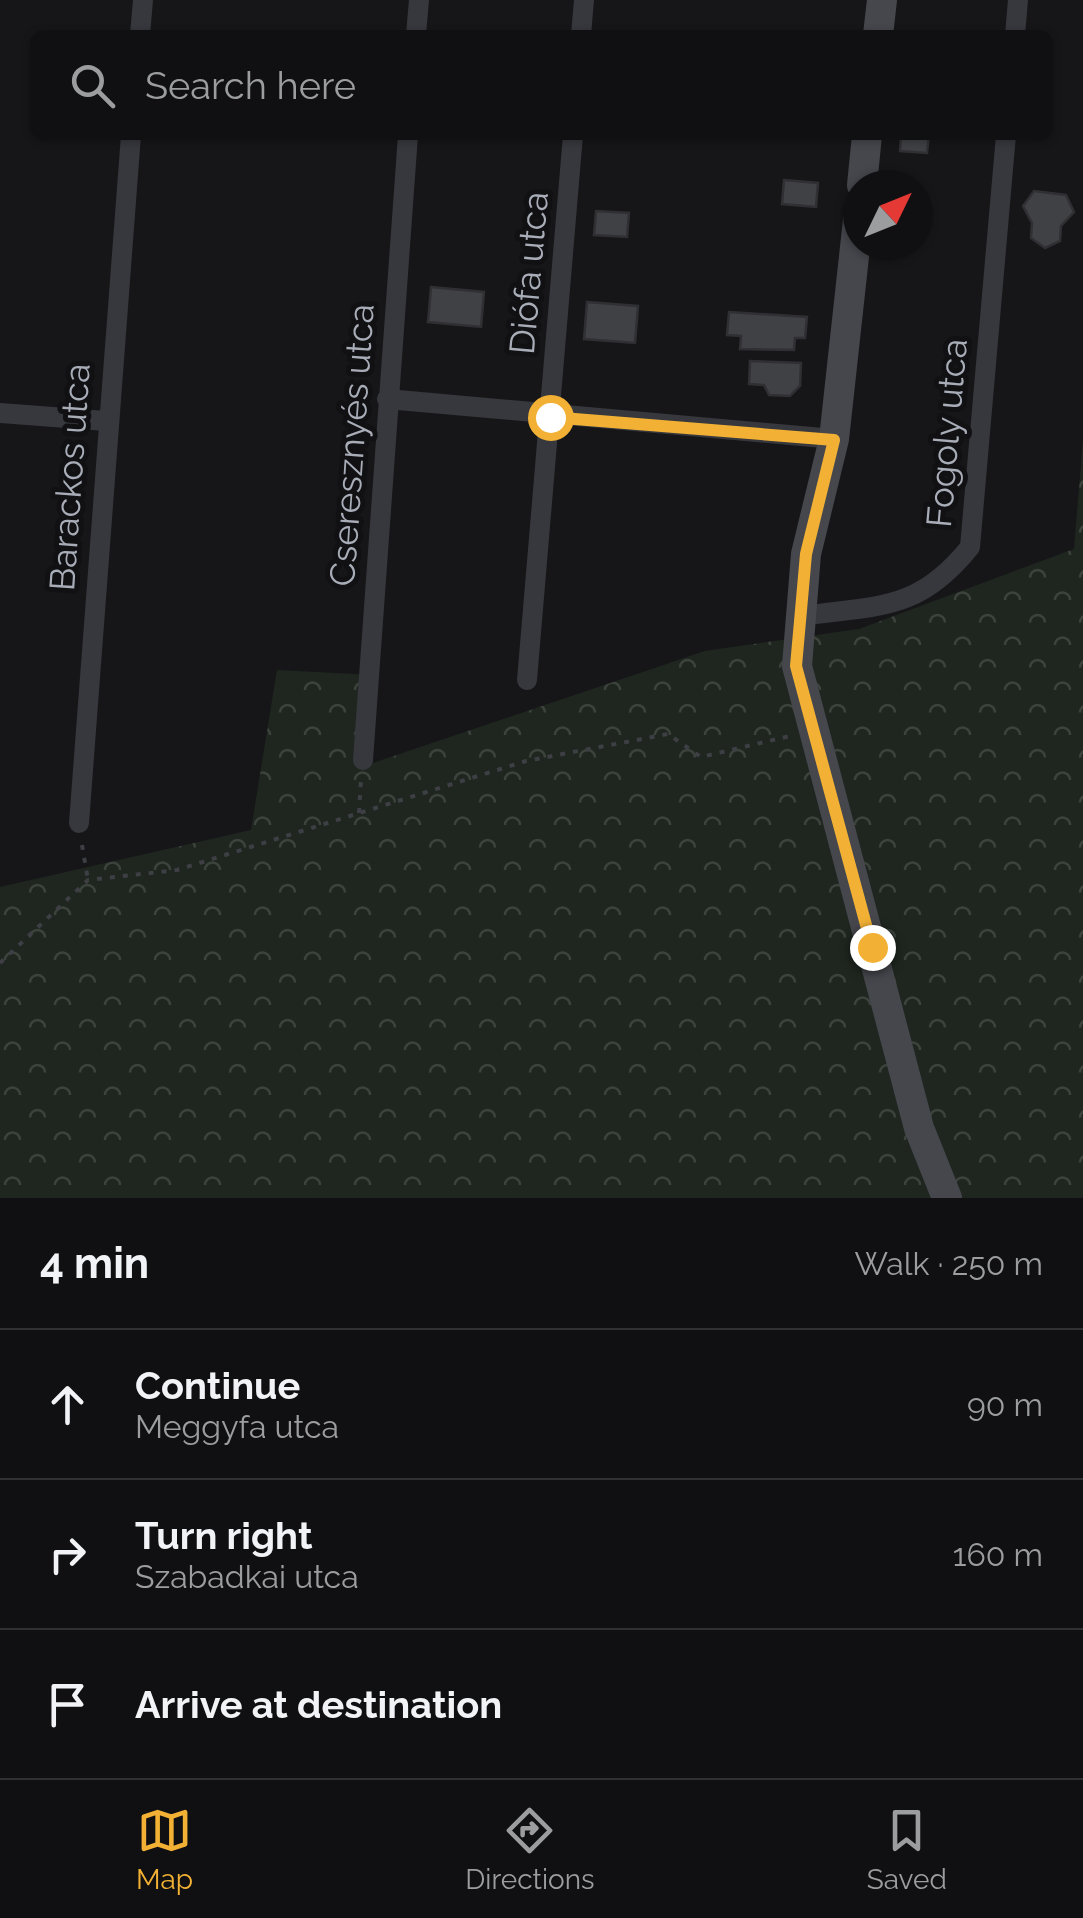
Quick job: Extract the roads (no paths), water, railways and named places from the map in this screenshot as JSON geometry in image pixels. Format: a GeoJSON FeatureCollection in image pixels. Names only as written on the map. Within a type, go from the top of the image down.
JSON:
{"type":"FeatureCollection","features":[{"type":"Feature","properties":{"kind":"street"},"geometry":{"type":"LineString","coordinates":[[140,30],[143,0]]}},
{"type":"Feature","properties":{"kind":"street"},"geometry":{"type":"LineString","coordinates":[[416,30],[419,0]]}},
{"type":"Feature","properties":{"kind":"street"},"geometry":{"type":"LineString","coordinates":[[581,30],[584,0]]}},
{"type":"Feature","properties":{"kind":"street"},"geometry":{"type":"LineString","coordinates":[[879,30],[882,0]]}},
{"type":"Feature","properties":{"kind":"street"},"geometry":{"type":"LineString","coordinates":[[1015,30],[1018,0]]}},
{"type":"Feature","properties":{"kind":"street","name":"Barackos utca"},"geometry":{"type":"LineString","coordinates":[[78,823],[131,140]]}},
{"type":"Feature","properties":{"kind":"street","name":"Cseresznyés utca"},"geometry":{"type":"LineString","coordinates":[[363,760],[408,140]]}},
{"type":"Feature","properties":{"kind":"street","name":"Diófa utca"},"geometry":{"type":"LineString","coordinates":[[527,680],[573,140]]}},
{"type":"Feature","properties":{"kind":"street"},"geometry":{"type":"LineString","coordinates":[[864,170],[866,140]]}},
{"type":"Feature","properties":{"kind":"street","name":"Fogoly utca"},"geometry":{"type":"LineString","coordinates":[[802,616],[910,600],[946,578],[970,547],[1006,140]]}},
{"type":"Feature","properties":{"kind":"street"},"geometry":{"type":"LineString","coordinates":[[854,260],[834,440],[806,554],[796,666],[920,1128],[948,1198]]}},
{"type":"Feature","properties":{"kind":"street"},"geometry":{"type":"LineString","coordinates":[[387,399],[550,417],[834,440]]}},
{"type":"Feature","properties":{"kind":"street"},"geometry":{"type":"LineString","coordinates":[[0,413],[106,421]]}}]}
